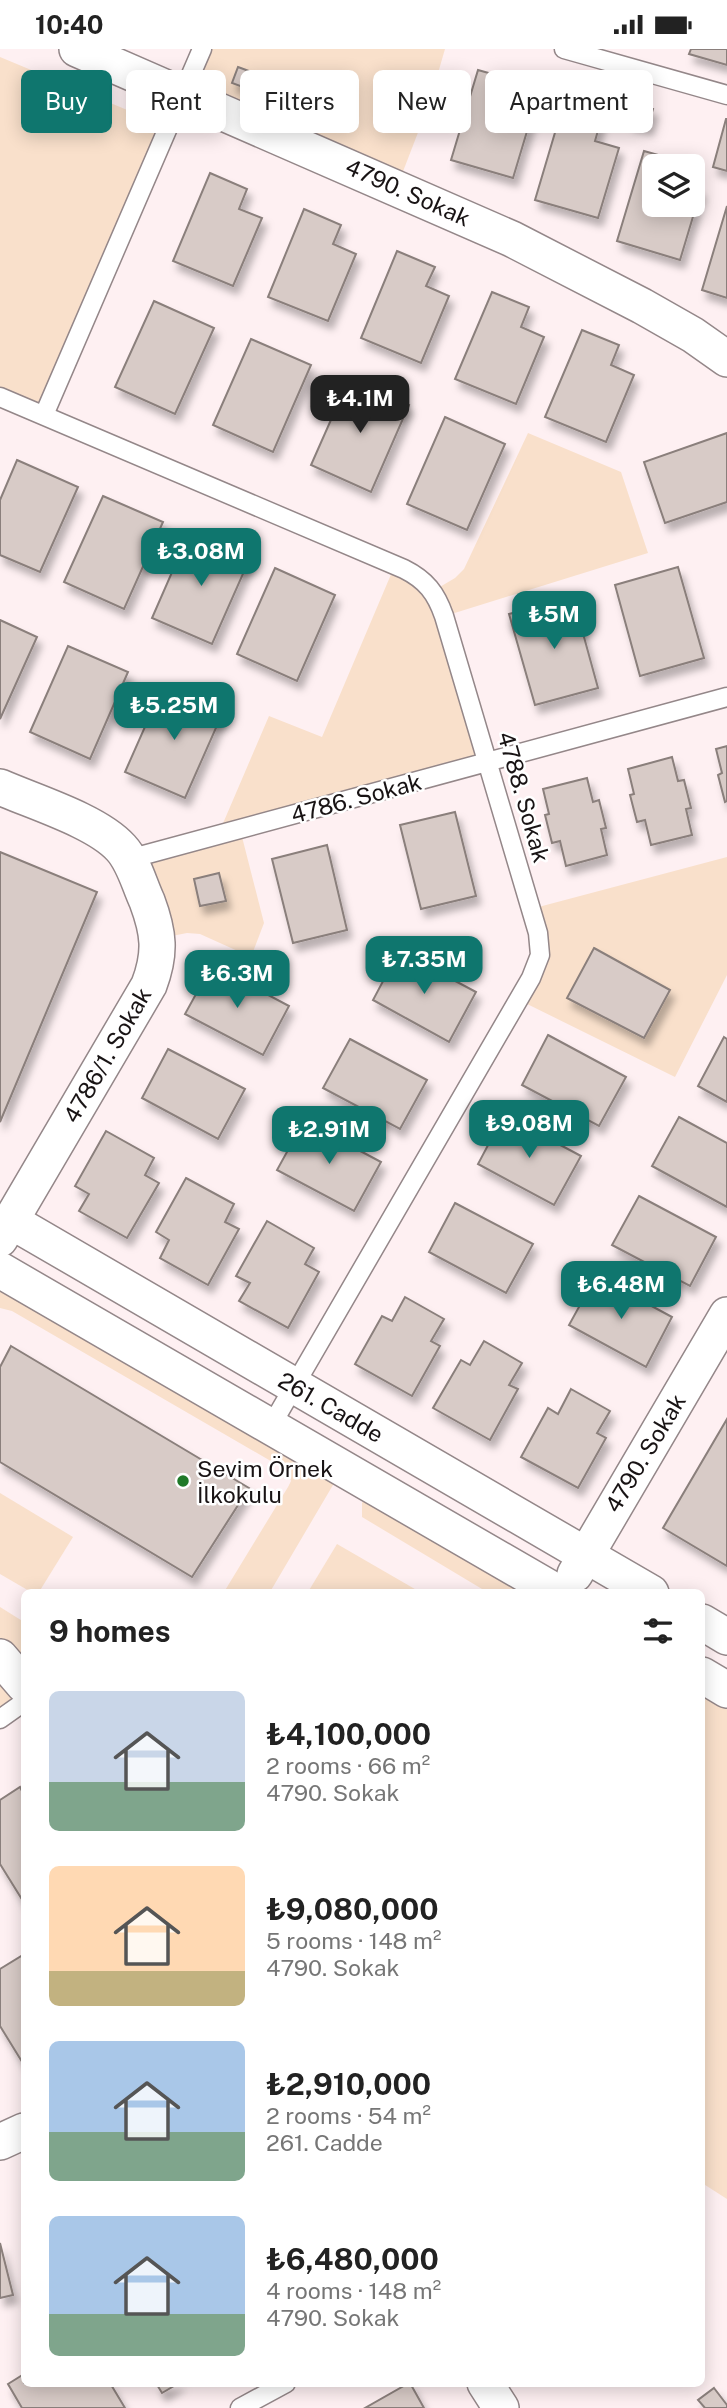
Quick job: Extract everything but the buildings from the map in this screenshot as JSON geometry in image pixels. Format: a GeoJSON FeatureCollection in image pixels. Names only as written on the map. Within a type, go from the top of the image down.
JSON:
{"type":"FeatureCollection","features":[{"type":"Feature","properties":{"kind":"street","name":"4790. Sokak"},"geometry":{"type":"LineString","coordinates":[[76,49],[126,70]]}},
{"type":"Feature","properties":{"kind":"street","name":"4790. Sokak"},"geometry":{"type":"LineString","coordinates":[[226,113],[512,239],[642,306],[693,335],[727,359]]}},
{"type":"Feature","properties":{"kind":"street"},"geometry":{"type":"LineString","coordinates":[[0,787],[100,831],[122,849],[129,859]]}},
{"type":"Feature","properties":{"kind":"street","name":"4786/1. Sokak"},"geometry":{"type":"LineString","coordinates":[[6,1230],[149,985],[155,968],[159,950],[153,918],[129,859]]}},
{"type":"Feature","properties":{"kind":"street","name":"261. Cadde"},"geometry":{"type":"LineString","coordinates":[[6,1230],[295,1386],[644,1589]]}},
{"type":"Feature","properties":{"kind":"street","name":"261. Cadde"},"geometry":{"type":"LineString","coordinates":[[0,1270],[551,1589]]}},
{"type":"Feature","properties":{"kind":"street","name":"4790. Sokak"},"geometry":{"type":"LineString","coordinates":[[567,1589],[727,1315]]}},
{"type":"Feature","properties":{"kind":"street"},"geometry":{"type":"LineString","coordinates":[[705,1624],[727,1637]]}},
{"type":"Feature","properties":{"kind":"street"},"geometry":{"type":"LineString","coordinates":[[0,1657],[21,1682]]}},
{"type":"Feature","properties":{"kind":"street"},"geometry":{"type":"LineString","coordinates":[[705,1677],[727,1690]]}},
{"type":"Feature","properties":{"kind":"street"},"geometry":{"type":"LineString","coordinates":[[0,2142],[21,2132]]}},
{"type":"Feature","properties":{"kind":"street"},"geometry":{"type":"LineString","coordinates":[[488,2387],[501,2408]]}},
{"type":"Feature","properties":{"kind":"lane"},"geometry":{"type":"LineString","coordinates":[[193,70],[202,49]]}},
{"type":"Feature","properties":{"kind":"lane"},"geometry":{"type":"LineString","coordinates":[[564,49],[727,95]]}},
{"type":"Feature","properties":{"kind":"lane"},"geometry":{"type":"LineString","coordinates":[[44,415],[165,133]]}},
{"type":"Feature","properties":{"kind":"lane","name":"4788. Sokak"},"geometry":{"type":"LineString","coordinates":[[0,397],[418,576],[433,591],[442,609],[538,933],[539,961],[519,1000],[271,1426]]}},
{"type":"Feature","properties":{"kind":"lane","name":"4786. Sokak"},"geometry":{"type":"LineString","coordinates":[[129,859],[727,697]]}},
{"type":"Feature","properties":{"kind":"lane"},"geometry":{"type":"LineString","coordinates":[[0,1719],[21,1704]]}},
{"type":"Feature","properties":{"kind":"lane"},"geometry":{"type":"LineString","coordinates":[[240,2408],[279,2387]]}},
{"type":"Feature","properties":{"kind":"shaded area"},"geometry":{"type":"Polygon","coordinates":[[[202,49],[445,49],[439,70],[373,70],[373,133],[418,133],[397,187],[272,133],[359,133],[359,70],[240,70],[240,119],[226,113],[226,70],[193,70],[202,49]]]}},
{"type":"Feature","properties":{"kind":"shaded area"},"geometry":{"type":"Polygon","coordinates":[[[0,57],[31,70],[21,70],[21,133],[112,133],[112,104],[126,110],[126,133],[165,133],[44,415],[0,397],[0,57]]]}},
{"type":"Feature","properties":{"kind":"shaded area"},"geometry":{"type":"Polygon","coordinates":[[[528,433],[621,472],[648,553],[445,616],[489,763],[240,829],[264,923],[251,957],[200,934],[187,933],[157,939],[129,859],[218,835],[269,716],[322,737],[395,565],[433,591],[455,578],[464,569],[528,433]]]}},
{"type":"Feature","properties":{"kind":"shaded area"},"geometry":{"type":"Polygon","coordinates":[[[727,857],[727,975],[675,1077],[519,1000],[537,967],[531,909],[727,857]]]}},
{"type":"Feature","properties":{"kind":"shaded area"},"geometry":{"type":"Polygon","coordinates":[[[0,1270],[343,1468],[272,1589],[226,1589],[288,1487],[291,1481],[288,1471],[12,1311],[0,1308],[0,1270]]]}},
{"type":"Feature","properties":{"kind":"shaded area"},"geometry":{"type":"Polygon","coordinates":[[[373,1485],[553,1589],[482,1589],[362,1517],[362,1503],[373,1485]]]}},
{"type":"Feature","properties":{"kind":"shaded area"},"geometry":{"type":"Polygon","coordinates":[[[0,1493],[73,1537],[41,1589],[26,1589],[0,1574],[0,1493]]]}},
{"type":"Feature","properties":{"kind":"shaded area"},"geometry":{"type":"Polygon","coordinates":[[[337,1544],[415,1589],[310,1589],[337,1544]]]}},
{"type":"Feature","properties":{"kind":"shaded area"},"geometry":{"type":"Polygon","coordinates":[[[0,1607],[21,1620],[21,1704],[0,1719],[0,1607]]]}},
{"type":"Feature","properties":{"kind":"shaded area"},"geometry":{"type":"Polygon","coordinates":[[[705,1677],[727,1690],[727,2199],[705,2185],[705,1677]]]}},
{"type":"Feature","properties":{"kind":"place","name":"Sevim Örnek İlkokulu"},"geometry":{"type":"Point","coordinates":[183,1481]}}]}
